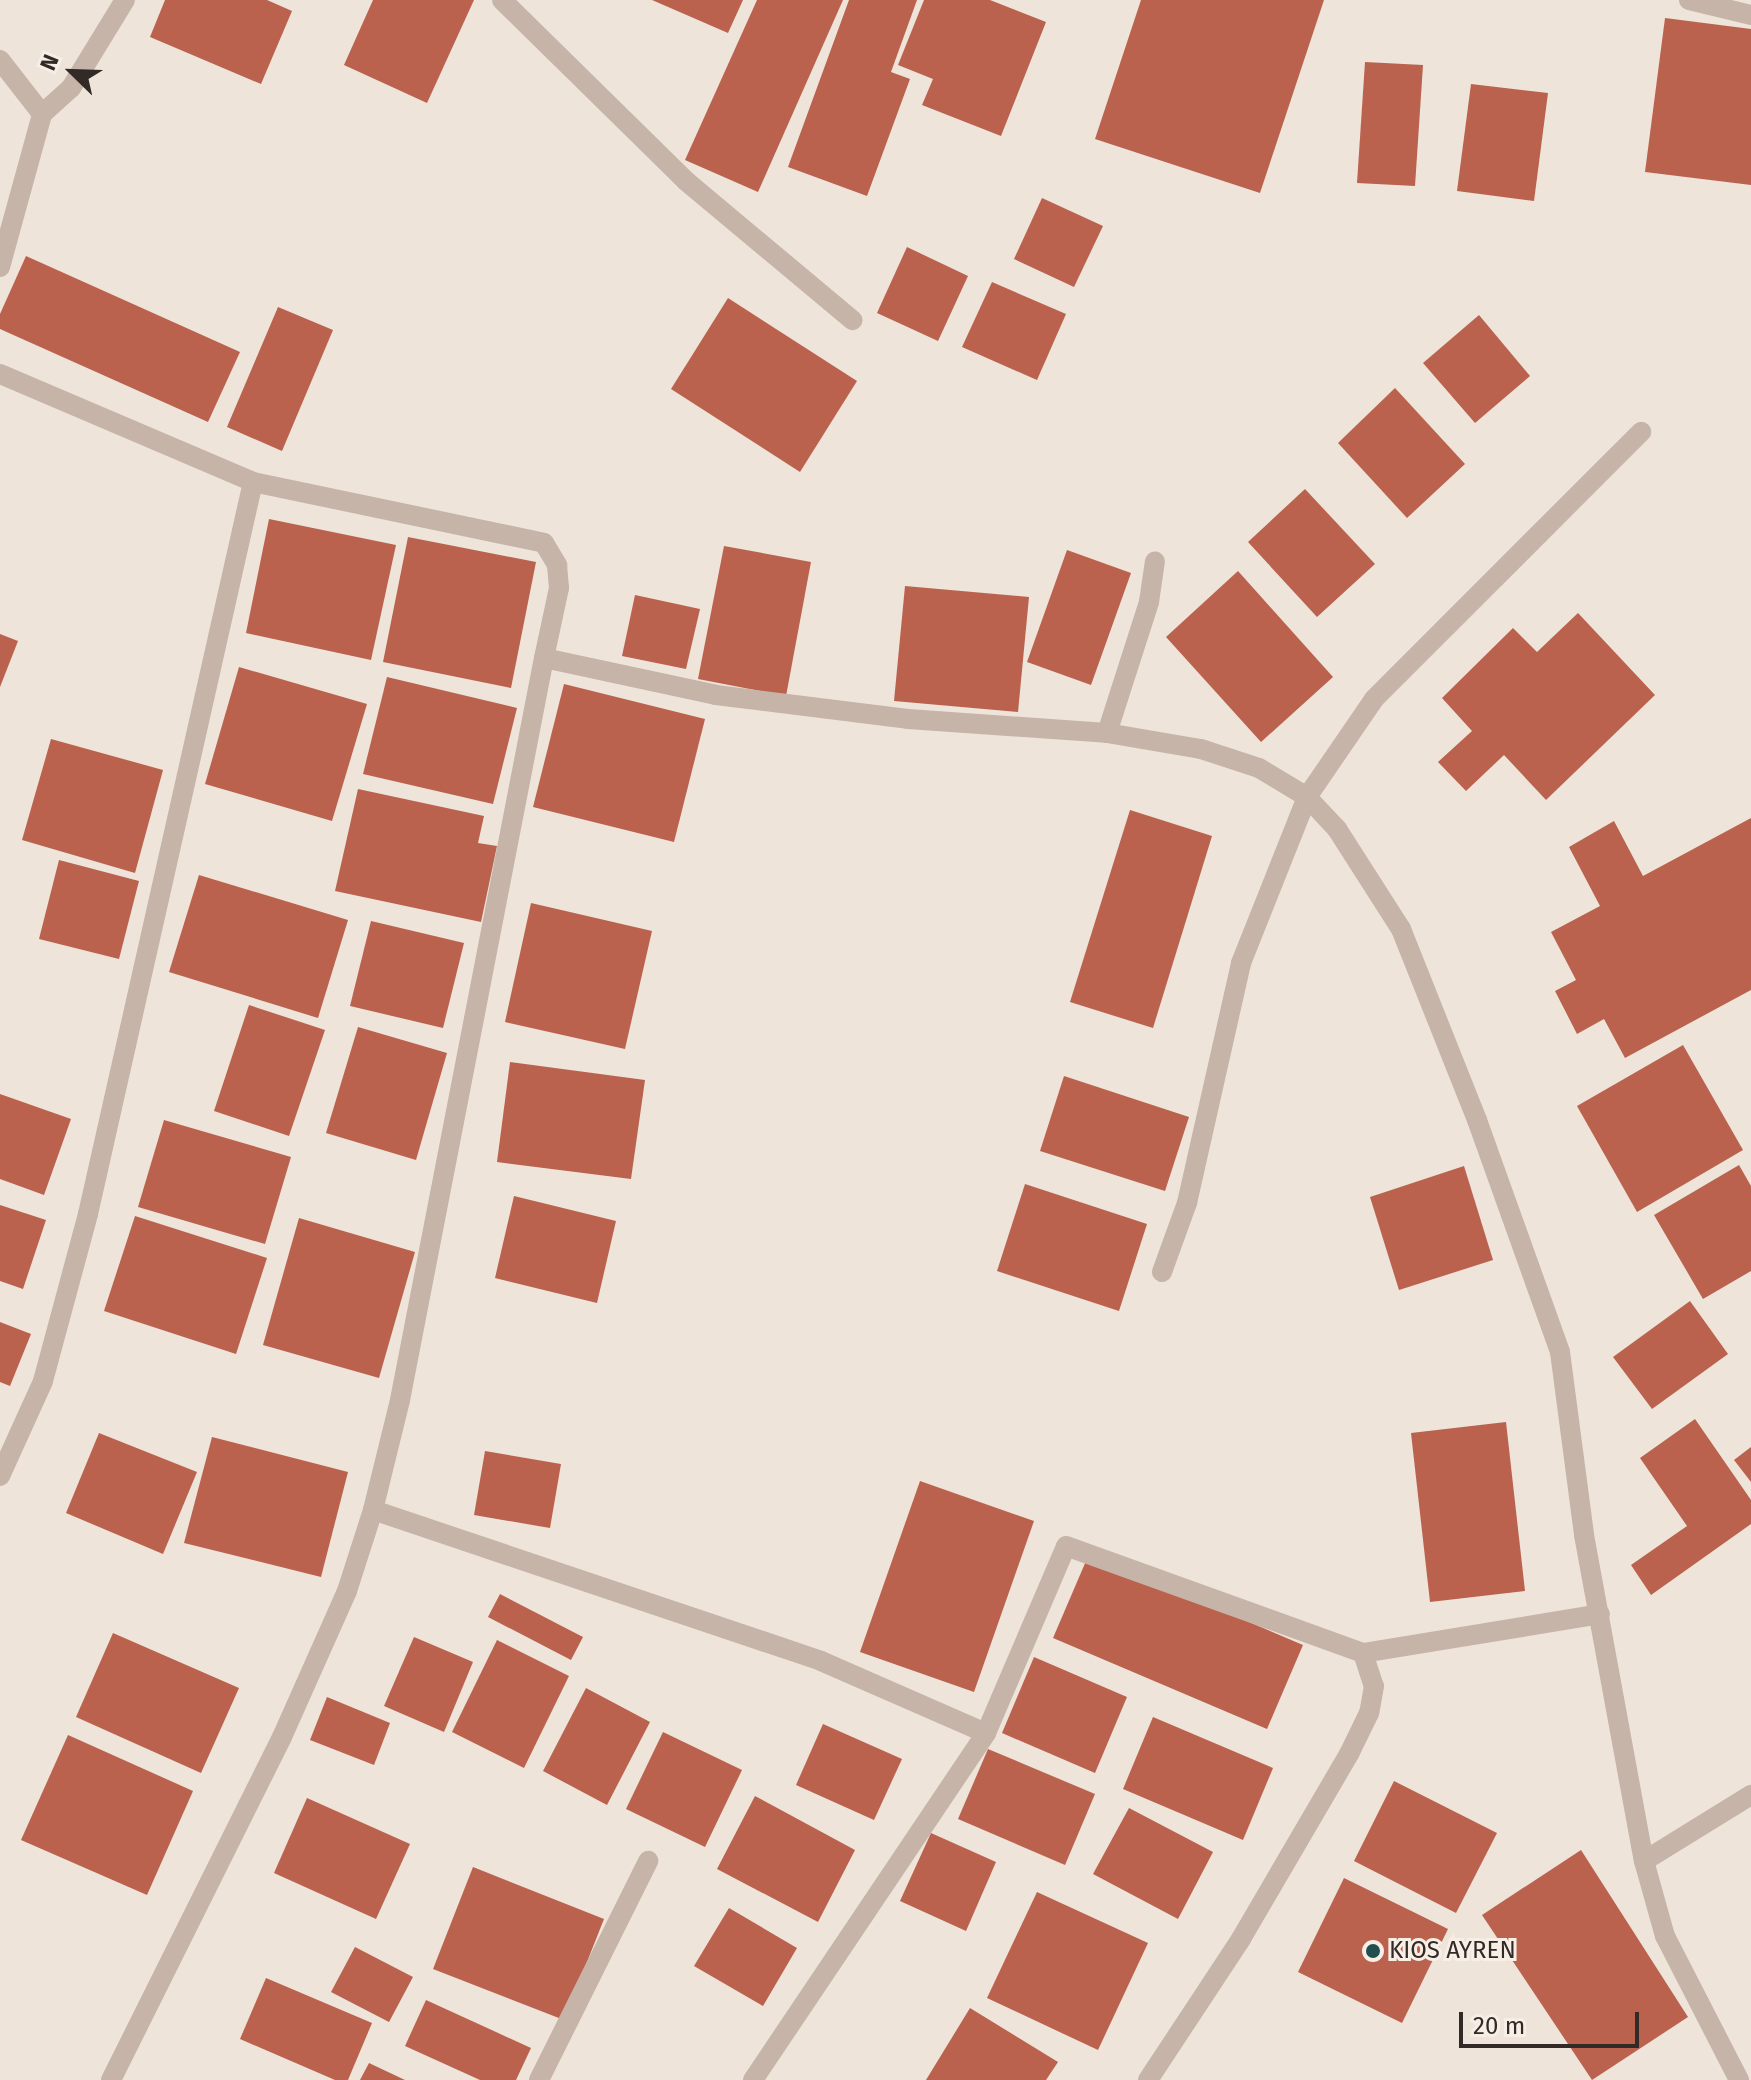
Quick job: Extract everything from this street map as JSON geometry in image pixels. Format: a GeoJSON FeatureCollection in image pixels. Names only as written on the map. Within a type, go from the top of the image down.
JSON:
{"type":"FeatureCollection","features":[{"type":"Feature","properties":{"kind":"street"},"geometry":{"type":"LineString","coordinates":[[0,267],[42,114],[71,88],[125,0]]}},
{"type":"Feature","properties":{"kind":"street"},"geometry":{"type":"LineString","coordinates":[[502,0],[686,181],[852,320]]}},
{"type":"Feature","properties":{"kind":"street"},"geometry":{"type":"LineString","coordinates":[[1689,0],[1751,15]]}},
{"type":"Feature","properties":{"kind":"street"},"geometry":{"type":"LineString","coordinates":[[0,60],[42,114]]}},
{"type":"Feature","properties":{"kind":"street"},"geometry":{"type":"LineString","coordinates":[[0,374],[253,482],[544,543],[557,565],[559,588],[404,1385],[373,1510],[347,1591],[282,1737],[111,2080]]}},
{"type":"Feature","properties":{"kind":"street"},"geometry":{"type":"LineString","coordinates":[[1162,1272],[1187,1203],[1241,963],[1307,797],[1374,699],[1641,432]]}},
{"type":"Feature","properties":{"kind":"street"},"geometry":{"type":"LineString","coordinates":[[0,1476],[43,1381],[88,1214],[253,482]]}},
{"type":"Feature","properties":{"kind":"street"},"geometry":{"type":"LineString","coordinates":[[1107,733],[1149,602],[1155,561]]}},
{"type":"Feature","properties":{"kind":"street"},"geometry":{"type":"LineString","coordinates":[[544,658],[716,695],[908,719],[1107,733],[1201,749],[1259,768],[1307,797],[1337,829],[1401,929],[1482,1134],[1560,1352],[1600,1614],[1644,1861],[1665,1936],[1739,2080],[1751,2077]]}},
{"type":"Feature","properties":{"kind":"street"},"geometry":{"type":"LineString","coordinates":[[373,1510],[821,1661],[986,1733]]}},
{"type":"Feature","properties":{"kind":"street"},"geometry":{"type":"LineString","coordinates":[[753,2080],[986,1733],[1066,1546],[1363,1653],[1600,1614]]}},
{"type":"Feature","properties":{"kind":"street"},"geometry":{"type":"LineString","coordinates":[[1148,2080],[1241,1939],[1349,1754],[1369,1713],[1374,1686],[1363,1653]]}},
{"type":"Feature","properties":{"kind":"street"},"geometry":{"type":"LineString","coordinates":[[1644,1861],[1751,1795]]}},
{"type":"Feature","properties":{"kind":"street"},"geometry":{"type":"LineString","coordinates":[[539,2080],[648,1861]]}},
{"type":"Feature","properties":{"kind":"building"},"geometry":{"type":"Polygon","coordinates":[[[165,0],[267,0],[292,11],[261,84],[150,37],[165,0]]]}},
{"type":"Feature","properties":{"kind":"building"},"geometry":{"type":"Polygon","coordinates":[[[373,0],[474,0],[427,103],[344,65],[373,0]]]}},
{"type":"Feature","properties":{"kind":"building"},"geometry":{"type":"Polygon","coordinates":[[[652,0],[743,0],[728,33],[652,0]]]}},
{"type":"Feature","properties":{"kind":"building"},"geometry":{"type":"Polygon","coordinates":[[[757,0],[843,0],[758,192],[685,160],[757,0]]]}},
{"type":"Feature","properties":{"kind":"building"},"geometry":{"type":"Polygon","coordinates":[[[849,0],[917,0],[891,72],[910,79],[867,196],[788,167],[849,0]]]}},
{"type":"Feature","properties":{"kind":"building"},"geometry":{"type":"Polygon","coordinates":[[[924,0],[990,0],[1046,22],[1001,136],[922,105],[933,79],[898,65],[924,0]]]}},
{"type":"Feature","properties":{"kind":"building"},"geometry":{"type":"Polygon","coordinates":[[[1141,0],[1324,0],[1260,193],[1095,139],[1141,0]]]}},
{"type":"Feature","properties":{"kind":"building"},"geometry":{"type":"Polygon","coordinates":[[[1665,18],[1751,29],[1751,185],[1645,172],[1665,18]]]}},
{"type":"Feature","properties":{"kind":"building"},"geometry":{"type":"Polygon","coordinates":[[[1365,62],[1423,65],[1415,186],[1357,183],[1365,62]]]}},
{"type":"Feature","properties":{"kind":"building"},"geometry":{"type":"Polygon","coordinates":[[[1471,84],[1548,93],[1534,201],[1457,191],[1471,84]]]}},
{"type":"Feature","properties":{"kind":"building"},"geometry":{"type":"Polygon","coordinates":[[[1042,198],[1103,226],[1074,287],[1014,259],[1042,198]]]}},
{"type":"Feature","properties":{"kind":"building"},"geometry":{"type":"Polygon","coordinates":[[[907,247],[968,276],[938,341],[877,313],[907,247]]]}},
{"type":"Feature","properties":{"kind":"building"},"geometry":{"type":"Polygon","coordinates":[[[26,256],[240,352],[208,422],[0,329],[0,314],[26,256]]]}},
{"type":"Feature","properties":{"kind":"building"},"geometry":{"type":"Polygon","coordinates":[[[992,282],[1066,314],[1037,380],[962,347],[992,282]]]}},
{"type":"Feature","properties":{"kind":"building"},"geometry":{"type":"Polygon","coordinates":[[[728,298],[857,381],[800,472],[671,389],[728,298]]]}},
{"type":"Feature","properties":{"kind":"building"},"geometry":{"type":"Polygon","coordinates":[[[278,307],[333,330],[282,451],[227,427],[278,307]]]}},
{"type":"Feature","properties":{"kind":"building"},"geometry":{"type":"Polygon","coordinates":[[[1479,315],[1530,376],[1475,423],[1423,363],[1479,315]]]}},
{"type":"Feature","properties":{"kind":"building"},"geometry":{"type":"Polygon","coordinates":[[[1395,388],[1465,464],[1407,518],[1338,443],[1395,388]]]}},
{"type":"Feature","properties":{"kind":"building"},"geometry":{"type":"Polygon","coordinates":[[[1305,489],[1375,564],[1317,617],[1248,542],[1305,489]]]}},
{"type":"Feature","properties":{"kind":"building"},"geometry":{"type":"Polygon","coordinates":[[[269,519],[396,545],[371,660],[246,633],[269,519]]]}},
{"type":"Feature","properties":{"kind":"building"},"geometry":{"type":"Polygon","coordinates":[[[408,537],[536,562],[511,688],[383,662],[408,537]]]}},
{"type":"Feature","properties":{"kind":"building"},"geometry":{"type":"Polygon","coordinates":[[[724,546],[811,562],[786,696],[698,679],[724,546]]]}},
{"type":"Feature","properties":{"kind":"building"},"geometry":{"type":"Polygon","coordinates":[[[1067,550],[1131,573],[1091,685],[1027,662],[1067,550]]]}},
{"type":"Feature","properties":{"kind":"building"},"geometry":{"type":"Polygon","coordinates":[[[1238,571],[1333,677],[1261,742],[1166,637],[1238,571]]]}},
{"type":"Feature","properties":{"kind":"building"},"geometry":{"type":"Polygon","coordinates":[[[905,586],[1029,597],[1018,712],[894,701],[905,586]]]}},
{"type":"Feature","properties":{"kind":"building"},"geometry":{"type":"Polygon","coordinates":[[[635,595],[700,609],[686,669],[622,656],[635,595]]]}},
{"type":"Feature","properties":{"kind":"building"},"geometry":{"type":"Polygon","coordinates":[[[1578,613],[1655,695],[1546,800],[1504,755],[1466,791],[1438,762],[1472,731],[1442,698],[1513,628],[1537,652],[1578,613]]]}},
{"type":"Feature","properties":{"kind":"building"},"geometry":{"type":"Polygon","coordinates":[[[0,634],[18,641],[0,687],[0,634]]]}},
{"type":"Feature","properties":{"kind":"building"},"geometry":{"type":"Polygon","coordinates":[[[239,667],[367,704],[332,821],[205,784],[239,667]]]}},
{"type":"Feature","properties":{"kind":"building"},"geometry":{"type":"Polygon","coordinates":[[[387,677],[517,708],[493,804],[363,774],[387,677]]]}},
{"type":"Feature","properties":{"kind":"building"},"geometry":{"type":"Polygon","coordinates":[[[564,684],[705,719],[674,842],[533,807],[564,684]]]}},
{"type":"Feature","properties":{"kind":"building"},"geometry":{"type":"Polygon","coordinates":[[[51,739],[163,770],[135,873],[22,840],[51,739]]]}},
{"type":"Feature","properties":{"kind":"building"},"geometry":{"type":"Polygon","coordinates":[[[358,789],[484,816],[478,843],[497,846],[481,922],[335,891],[358,789]]]}},
{"type":"Feature","properties":{"kind":"building"},"geometry":{"type":"Polygon","coordinates":[[[1130,810],[1212,836],[1153,1028],[1070,1002],[1130,810]]]}},
{"type":"Feature","properties":{"kind":"building"},"geometry":{"type":"Polygon","coordinates":[[[1751,818],[1751,990],[1625,1058],[1604,1019],[1577,1034],[1555,991],[1576,980],[1551,932],[1600,906],[1569,847],[1614,821],[1643,876],[1751,818]]]}},
{"type":"Feature","properties":{"kind":"building"},"geometry":{"type":"Polygon","coordinates":[[[59,860],[139,881],[119,959],[39,939],[59,860]]]}},
{"type":"Feature","properties":{"kind":"building"},"geometry":{"type":"Polygon","coordinates":[[[199,875],[348,920],[318,1018],[169,972],[199,875]]]}},
{"type":"Feature","properties":{"kind":"building"},"geometry":{"type":"Polygon","coordinates":[[[531,903],[652,931],[625,1049],[505,1022],[531,903]]]}},
{"type":"Feature","properties":{"kind":"building"},"geometry":{"type":"Polygon","coordinates":[[[371,921],[464,943],[443,1028],[350,1006],[371,921]]]}},
{"type":"Feature","properties":{"kind":"building"},"geometry":{"type":"Polygon","coordinates":[[[249,1005],[325,1030],[289,1136],[214,1111],[249,1005]]]}},
{"type":"Feature","properties":{"kind":"building"},"geometry":{"type":"Polygon","coordinates":[[[358,1027],[447,1053],[416,1160],[326,1133],[358,1027]]]}},
{"type":"Feature","properties":{"kind":"building"},"geometry":{"type":"Polygon","coordinates":[[[1683,1045],[1743,1150],[1637,1212],[1577,1106],[1683,1045]]]}},
{"type":"Feature","properties":{"kind":"building"},"geometry":{"type":"Polygon","coordinates":[[[510,1062],[645,1080],[631,1179],[497,1162],[510,1062]]]}},
{"type":"Feature","properties":{"kind":"building"},"geometry":{"type":"Polygon","coordinates":[[[1064,1076],[1189,1117],[1165,1191],[1040,1151],[1064,1076]]]}},
{"type":"Feature","properties":{"kind":"building"},"geometry":{"type":"Polygon","coordinates":[[[0,1094],[71,1119],[44,1195],[0,1179],[0,1094]]]}},
{"type":"Feature","properties":{"kind":"building"},"geometry":{"type":"Polygon","coordinates":[[[164,1120],[291,1157],[265,1244],[138,1207],[164,1120]]]}},
{"type":"Feature","properties":{"kind":"building"},"geometry":{"type":"Polygon","coordinates":[[[1739,1165],[1751,1186],[1751,1271],[1703,1299],[1654,1215],[1739,1165]]]}},
{"type":"Feature","properties":{"kind":"building"},"geometry":{"type":"Polygon","coordinates":[[[1464,1166],[1493,1260],[1399,1290],[1370,1197],[1464,1166]]]}},
{"type":"Feature","properties":{"kind":"building"},"geometry":{"type":"Polygon","coordinates":[[[1025,1184],[1147,1224],[1119,1311],[997,1271],[1025,1184]]]}},
{"type":"Feature","properties":{"kind":"building"},"geometry":{"type":"Polygon","coordinates":[[[514,1196],[616,1221],[597,1303],[495,1278],[514,1196]]]}},
{"type":"Feature","properties":{"kind":"building"},"geometry":{"type":"Polygon","coordinates":[[[0,1205],[46,1220],[23,1289],[0,1281],[0,1205]]]}},
{"type":"Feature","properties":{"kind":"building"},"geometry":{"type":"Polygon","coordinates":[[[135,1216],[267,1258],[236,1354],[104,1311],[135,1216]]]}},
{"type":"Feature","properties":{"kind":"building"},"geometry":{"type":"Polygon","coordinates":[[[299,1218],[415,1252],[379,1378],[263,1345],[299,1218]]]}},
{"type":"Feature","properties":{"kind":"building"},"geometry":{"type":"Polygon","coordinates":[[[1690,1301],[1728,1354],[1652,1409],[1613,1357],[1690,1301]]]}},
{"type":"Feature","properties":{"kind":"building"},"geometry":{"type":"Polygon","coordinates":[[[0,1322],[31,1334],[10,1386],[0,1382],[0,1322]]]}},
{"type":"Feature","properties":{"kind":"building"},"geometry":{"type":"Polygon","coordinates":[[[1695,1419],[1751,1500],[1751,1524],[1651,1595],[1631,1565],[1687,1526],[1640,1458],[1695,1419]]]}},
{"type":"Feature","properties":{"kind":"building"},"geometry":{"type":"Polygon","coordinates":[[[1506,1422],[1525,1591],[1430,1602],[1411,1433],[1506,1422]]]}},
{"type":"Feature","properties":{"kind":"building"},"geometry":{"type":"Polygon","coordinates":[[[99,1433],[197,1472],[163,1554],[66,1513],[99,1433]]]}},
{"type":"Feature","properties":{"kind":"building"},"geometry":{"type":"Polygon","coordinates":[[[212,1437],[348,1472],[321,1577],[184,1543],[212,1437]]]}},
{"type":"Feature","properties":{"kind":"building"},"geometry":{"type":"Polygon","coordinates":[[[1751,1447],[1751,1482],[1734,1460],[1751,1447]]]}},
{"type":"Feature","properties":{"kind":"building"},"geometry":{"type":"Polygon","coordinates":[[[485,1451],[561,1464],[550,1528],[474,1515],[485,1451]]]}},
{"type":"Feature","properties":{"kind":"building"},"geometry":{"type":"Polygon","coordinates":[[[920,1481],[1034,1521],[974,1692],[860,1652],[920,1481]]]}},
{"type":"Feature","properties":{"kind":"building"},"geometry":{"type":"Polygon","coordinates":[[[1089,1554],[1303,1645],[1267,1729],[1053,1638],[1089,1554]]]}},
{"type":"Feature","properties":{"kind":"building"},"geometry":{"type":"Polygon","coordinates":[[[500,1594],[583,1637],[571,1660],[488,1617],[500,1594]]]}},
{"type":"Feature","properties":{"kind":"building"},"geometry":{"type":"Polygon","coordinates":[[[113,1633],[239,1688],[201,1773],[76,1717],[113,1633]]]}},
{"type":"Feature","properties":{"kind":"building"},"geometry":{"type":"Polygon","coordinates":[[[414,1637],[473,1662],[444,1732],[384,1706],[414,1637]]]}},
{"type":"Feature","properties":{"kind":"building"},"geometry":{"type":"Polygon","coordinates":[[[497,1640],[569,1676],[524,1768],[452,1732],[497,1640]]]}},
{"type":"Feature","properties":{"kind":"building"},"geometry":{"type":"Polygon","coordinates":[[[1034,1657],[1127,1697],[1095,1773],[1002,1733],[1034,1657]]]}},
{"type":"Feature","properties":{"kind":"building"},"geometry":{"type":"Polygon","coordinates":[[[586,1688],[650,1722],[607,1805],[543,1771],[586,1688]]]}},
{"type":"Feature","properties":{"kind":"building"},"geometry":{"type":"Polygon","coordinates":[[[327,1697],[390,1723],[374,1765],[310,1740],[327,1697]]]}},
{"type":"Feature","properties":{"kind":"building"},"geometry":{"type":"Polygon","coordinates":[[[1153,1717],[1273,1768],[1243,1840],[1123,1789],[1153,1717]]]}},
{"type":"Feature","properties":{"kind":"building"},"geometry":{"type":"Polygon","coordinates":[[[823,1724],[902,1759],[874,1820],[796,1785],[823,1724]]]}},
{"type":"Feature","properties":{"kind":"building"},"geometry":{"type":"Polygon","coordinates":[[[663,1732],[742,1770],[705,1847],[626,1809],[663,1732]]]}},
{"type":"Feature","properties":{"kind":"building"},"geometry":{"type":"Polygon","coordinates":[[[68,1735],[193,1791],[147,1895],[21,1840],[68,1735]]]}},
{"type":"Feature","properties":{"kind":"building"},"geometry":{"type":"Polygon","coordinates":[[[988,1749],[1095,1794],[1065,1865],[958,1819],[988,1749]]]}},
{"type":"Feature","properties":{"kind":"building"},"geometry":{"type":"Polygon","coordinates":[[[1394,1781],[1497,1833],[1456,1913],[1354,1861],[1394,1781]]]}},
{"type":"Feature","properties":{"kind":"building"},"geometry":{"type":"Polygon","coordinates":[[[755,1796],[855,1850],[818,1922],[717,1869],[755,1796]]]}},
{"type":"Feature","properties":{"kind":"building"},"geometry":{"type":"Polygon","coordinates":[[[307,1798],[410,1844],[376,1919],[274,1873],[307,1798]]]}},
{"type":"Feature","properties":{"kind":"building"},"geometry":{"type":"Polygon","coordinates":[[[1129,1808],[1213,1852],[1178,1919],[1093,1874],[1129,1808]]]}},
{"type":"Feature","properties":{"kind":"building"},"geometry":{"type":"Polygon","coordinates":[[[931,1833],[996,1862],[966,1931],[900,1901],[931,1833]]]}},
{"type":"Feature","properties":{"kind":"building"},"geometry":{"type":"Polygon","coordinates":[[[1581,1850],[1688,2017],[1592,2080],[1482,1915],[1581,1850]]]}},
{"type":"Feature","properties":{"kind":"building"},"geometry":{"type":"Polygon","coordinates":[[[473,1867],[604,1919],[564,2020],[433,1969],[473,1867]]]}},
{"type":"Feature","properties":{"kind":"building","name":"KIOS AYREN"},"geometry":{"type":"Polygon","coordinates":[[[1344,1878],[1448,1929],[1402,2023],[1298,1972],[1344,1878]]]}},
{"type":"Feature","properties":{"kind":"building"},"geometry":{"type":"Polygon","coordinates":[[[1037,1892],[1148,1943],[1098,2050],[987,1998],[1037,1892]]]}},
{"type":"Feature","properties":{"kind":"building"},"geometry":{"type":"Polygon","coordinates":[[[729,1908],[797,1948],[763,2006],[694,1966],[729,1908]]]}},
{"type":"Feature","properties":{"kind":"building"},"geometry":{"type":"Polygon","coordinates":[[[355,1947],[413,1977],[389,2022],[331,1992],[355,1947]]]}},
{"type":"Feature","properties":{"kind":"building"},"geometry":{"type":"Polygon","coordinates":[[[266,1978],[372,2023],[348,2080],[335,2080],[240,2039],[266,1978]]]}},
{"type":"Feature","properties":{"kind":"building"},"geometry":{"type":"Polygon","coordinates":[[[426,2000],[531,2048],[516,2080],[480,2080],[405,2046],[426,2000]]]}},
{"type":"Feature","properties":{"kind":"building"},"geometry":{"type":"Polygon","coordinates":[[[970,2008],[1058,2062],[1046,2080],[926,2080],[970,2008]]]}},
{"type":"Feature","properties":{"kind":"building"},"geometry":{"type":"Polygon","coordinates":[[[369,2063],[405,2080],[360,2080],[369,2063]]]}},
{"type":"Feature","properties":{"kind":"place","name":"KIOS AYREN"},"geometry":{"type":"Point","coordinates":[1373,1951]}}]}
